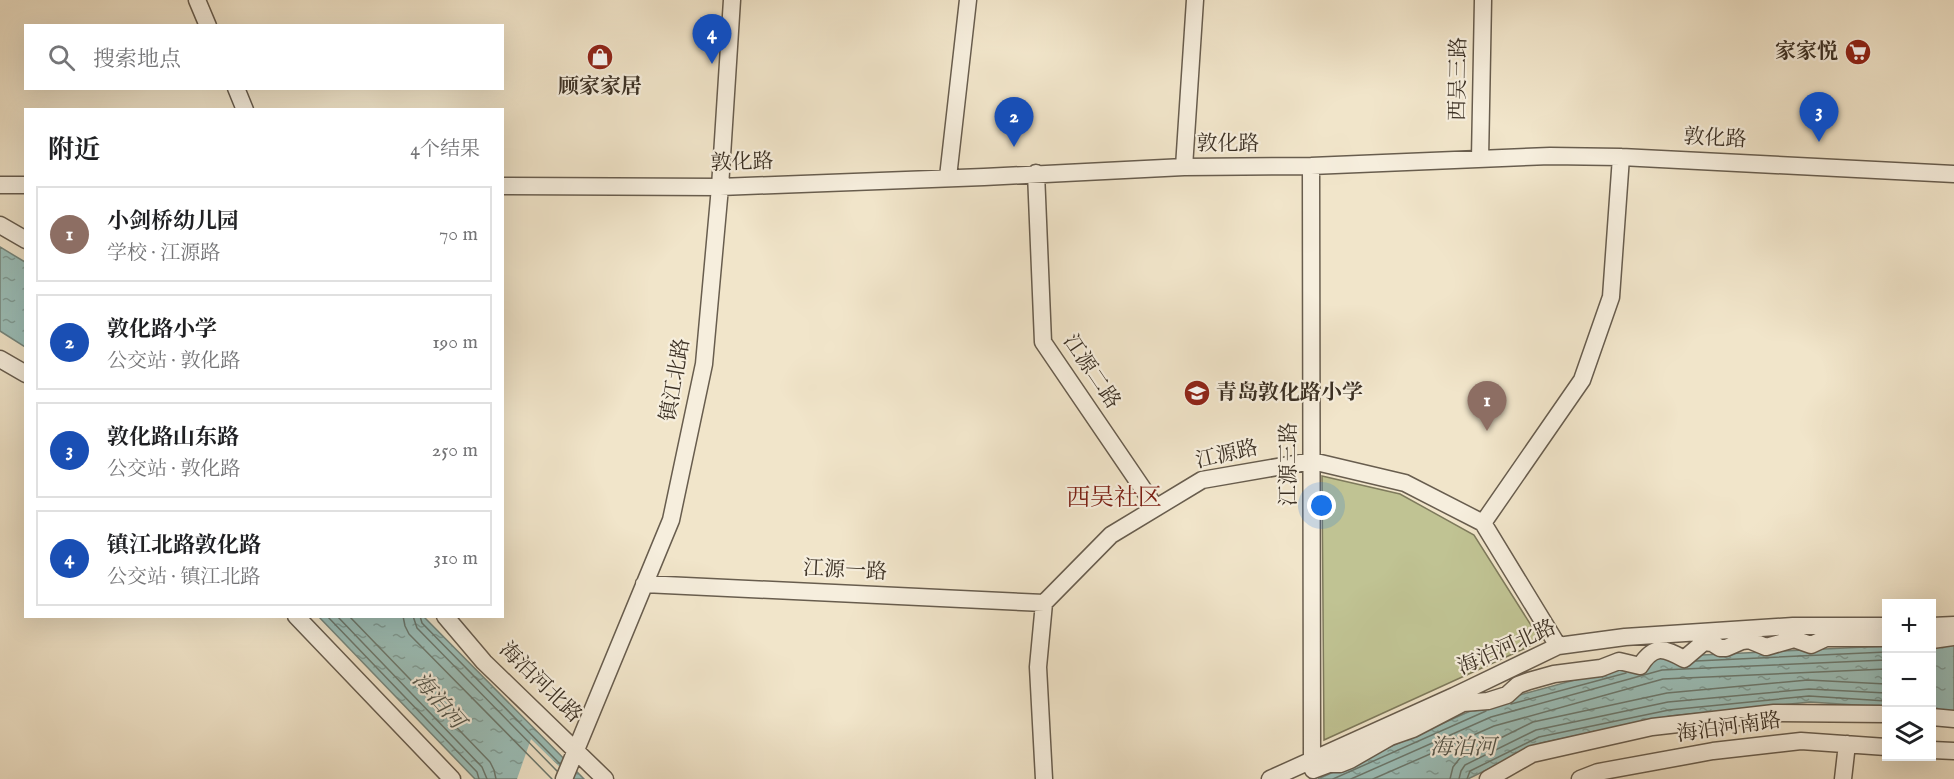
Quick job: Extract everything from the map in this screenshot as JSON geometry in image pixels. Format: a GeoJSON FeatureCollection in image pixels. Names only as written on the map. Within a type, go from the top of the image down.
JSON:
{"type":"FeatureCollection","features":[{"type":"Feature","properties":{"kind":"street"},"geometry":{"type":"LineString","coordinates":[[197,0],[207,24]]}},
{"type":"Feature","properties":{"kind":"street","name":"镇江北路"},"geometry":{"type":"LineString","coordinates":[[564,779],[671,520],[704,364],[720,187],[732,0]]}},
{"type":"Feature","properties":{"kind":"street"},"geometry":{"type":"LineString","coordinates":[[948,177],[968,0]]}},
{"type":"Feature","properties":{"kind":"street"},"geometry":{"type":"LineString","coordinates":[[1184,166],[1195,0]]}},
{"type":"Feature","properties":{"kind":"street","name":"西吴三路"},"geometry":{"type":"LineString","coordinates":[[1480,159],[1483,0]]}},
{"type":"Feature","properties":{"kind":"street"},"geometry":{"type":"LineString","coordinates":[[237,90],[244,108]]}},
{"type":"Feature","properties":{"kind":"street","name":"敦化路"},"geometry":{"type":"LineString","coordinates":[[504,186],[720,187],[984,177],[1184,166],[1311,166],[1550,156],[1621,157],[1954,174]]}},
{"type":"Feature","properties":{"kind":"street"},"geometry":{"type":"LineString","coordinates":[[1558,646],[1483,523],[1582,380],[1611,297],[1621,157]]}},
{"type":"Feature","properties":{"kind":"street","name":"江源三路"},"geometry":{"type":"LineString","coordinates":[[1311,166],[1312,761]]}},
{"type":"Feature","properties":{"kind":"street","name":"江源二路"},"geometry":{"type":"LineString","coordinates":[[1036,173],[1043,342],[1156,508]]}},
{"type":"Feature","properties":{"kind":"street"},"geometry":{"type":"LineString","coordinates":[[0,185],[24,185]]}},
{"type":"Feature","properties":{"kind":"street"},"geometry":{"type":"LineString","coordinates":[[0,225],[24,239]]}},
{"type":"Feature","properties":{"kind":"street"},"geometry":{"type":"LineString","coordinates":[[0,359],[24,373]]}},
{"type":"Feature","properties":{"kind":"street","name":"江源路"},"geometry":{"type":"LineString","coordinates":[[1044,603],[1111,535],[1202,480],[1311,461],[1405,483],[1483,523]]}},
{"type":"Feature","properties":{"kind":"street","name":"江源一路"},"geometry":{"type":"LineString","coordinates":[[644,584],[1044,603]]}},
{"type":"Feature","properties":{"kind":"street"},"geometry":{"type":"LineString","coordinates":[[1044,603],[1038,667],[1044,779]]}},
{"type":"Feature","properties":{"kind":"street"},"geometry":{"type":"LineString","coordinates":[[299,618],[452,779]]}},
{"type":"Feature","properties":{"kind":"street","name":"海泊河北路"},"geometry":{"type":"LineString","coordinates":[[447,618],[484,662],[605,779]]}},
{"type":"Feature","properties":{"kind":"street","name":"海泊河北路"},"geometry":{"type":"LineString","coordinates":[[1270,779],[1558,646],[1625,637],[1793,626],[1882,626]]}},
{"type":"Feature","properties":{"kind":"street"},"geometry":{"type":"LineString","coordinates":[[1936,626],[1954,626]]}},
{"type":"Feature","properties":{"kind":"street"},"geometry":{"type":"LineString","coordinates":[[1293,779],[1329,764],[1340,764],[1350,760],[1390,737],[1413,729],[1463,702],[1488,701],[1507,695],[1518,685],[1554,674],[1601,668],[1619,661],[1640,666],[1647,655],[1665,649],[1684,659],[1704,642],[1726,648],[1749,640],[1766,647],[1794,639],[1811,645],[1826,638],[1882,638]]}},
{"type":"Feature","properties":{"kind":"street"},"geometry":{"type":"LineString","coordinates":[[1936,640],[1954,638]]}},
{"type":"Feature","properties":{"kind":"street"},"geometry":{"type":"LineString","coordinates":[[1488,779],[1532,754],[1652,727],[1774,713],[1882,714]]}},
{"type":"Feature","properties":{"kind":"street"},"geometry":{"type":"LineString","coordinates":[[1936,717],[1954,719]]}},
{"type":"Feature","properties":{"kind":"street","name":"海泊河南路"},"geometry":{"type":"LineString","coordinates":[[1583,778],[1598,772],[1713,751],[1801,741],[1882,747]]}},
{"type":"Feature","properties":{"kind":"street"},"geometry":{"type":"LineString","coordinates":[[1843,779],[1847,744]]}},
{"type":"Feature","properties":{"kind":"street"},"geometry":{"type":"LineString","coordinates":[[1936,750],[1954,751]]}},
{"type":"Feature","properties":{"kind":"green space"},"geometry":{"type":"Polygon","coordinates":[[[1322,476],[1400,494],[1474,535],[1541,641],[1324,740],[1322,476]]]}},
{"type":"Feature","properties":{"kind":"water"},"geometry":{"type":"Polygon","coordinates":[[[0,247],[24,261],[24,346],[0,331],[0,247]]]}},
{"type":"Feature","properties":{"kind":"water","name":"海泊河"},"geometry":{"type":"Polygon","coordinates":[[[320,618],[425,618],[584,779],[475,779],[320,618]]]}},
{"type":"Feature","properties":{"kind":"water"},"geometry":{"type":"Polygon","coordinates":[[[1954,643],[1954,714],[1936,711],[1936,644],[1954,643]]]}},
{"type":"Feature","properties":{"kind":"water","name":"海泊河"},"geometry":{"type":"Polygon","coordinates":[[[1882,646],[1882,707],[1810,702],[1670,716],[1541,743],[1468,779],[1318,779],[1486,704],[1660,657],[1882,646]]]}},
{"type":"Feature","properties":{"kind":"pier"},"geometry":{"type":"Polygon","coordinates":[[[531,739],[572,779],[517,779],[531,739]]]}},
{"type":"Feature","properties":{"kind":"place","name":"家家悦"},"geometry":{"type":"Point","coordinates":[1858,52]}},
{"type":"Feature","properties":{"kind":"place","name":"顾家家居"},"geometry":{"type":"Point","coordinates":[600,57]}},
{"type":"Feature","properties":{"kind":"place","name":"镇江北路敦化路"},"geometry":{"type":"Point","coordinates":[712,64]}},
{"type":"Feature","properties":{"kind":"place","name":"敦化路山东路"},"geometry":{"type":"Point","coordinates":[1819,142]}},
{"type":"Feature","properties":{"kind":"place","name":"敦化路小学"},"geometry":{"type":"Point","coordinates":[1014,147]}},
{"type":"Feature","properties":{"kind":"place","name":"青岛敦化路小学"},"geometry":{"type":"Point","coordinates":[1197,393]}},
{"type":"Feature","properties":{"kind":"place","name":"小剑桥幼儿园"},"geometry":{"type":"Point","coordinates":[1487,431]}},
{"type":"Feature","properties":{"kind":"district","name":"西吴社区"},"geometry":{"type":"Point","coordinates":[1114,498]}}]}
